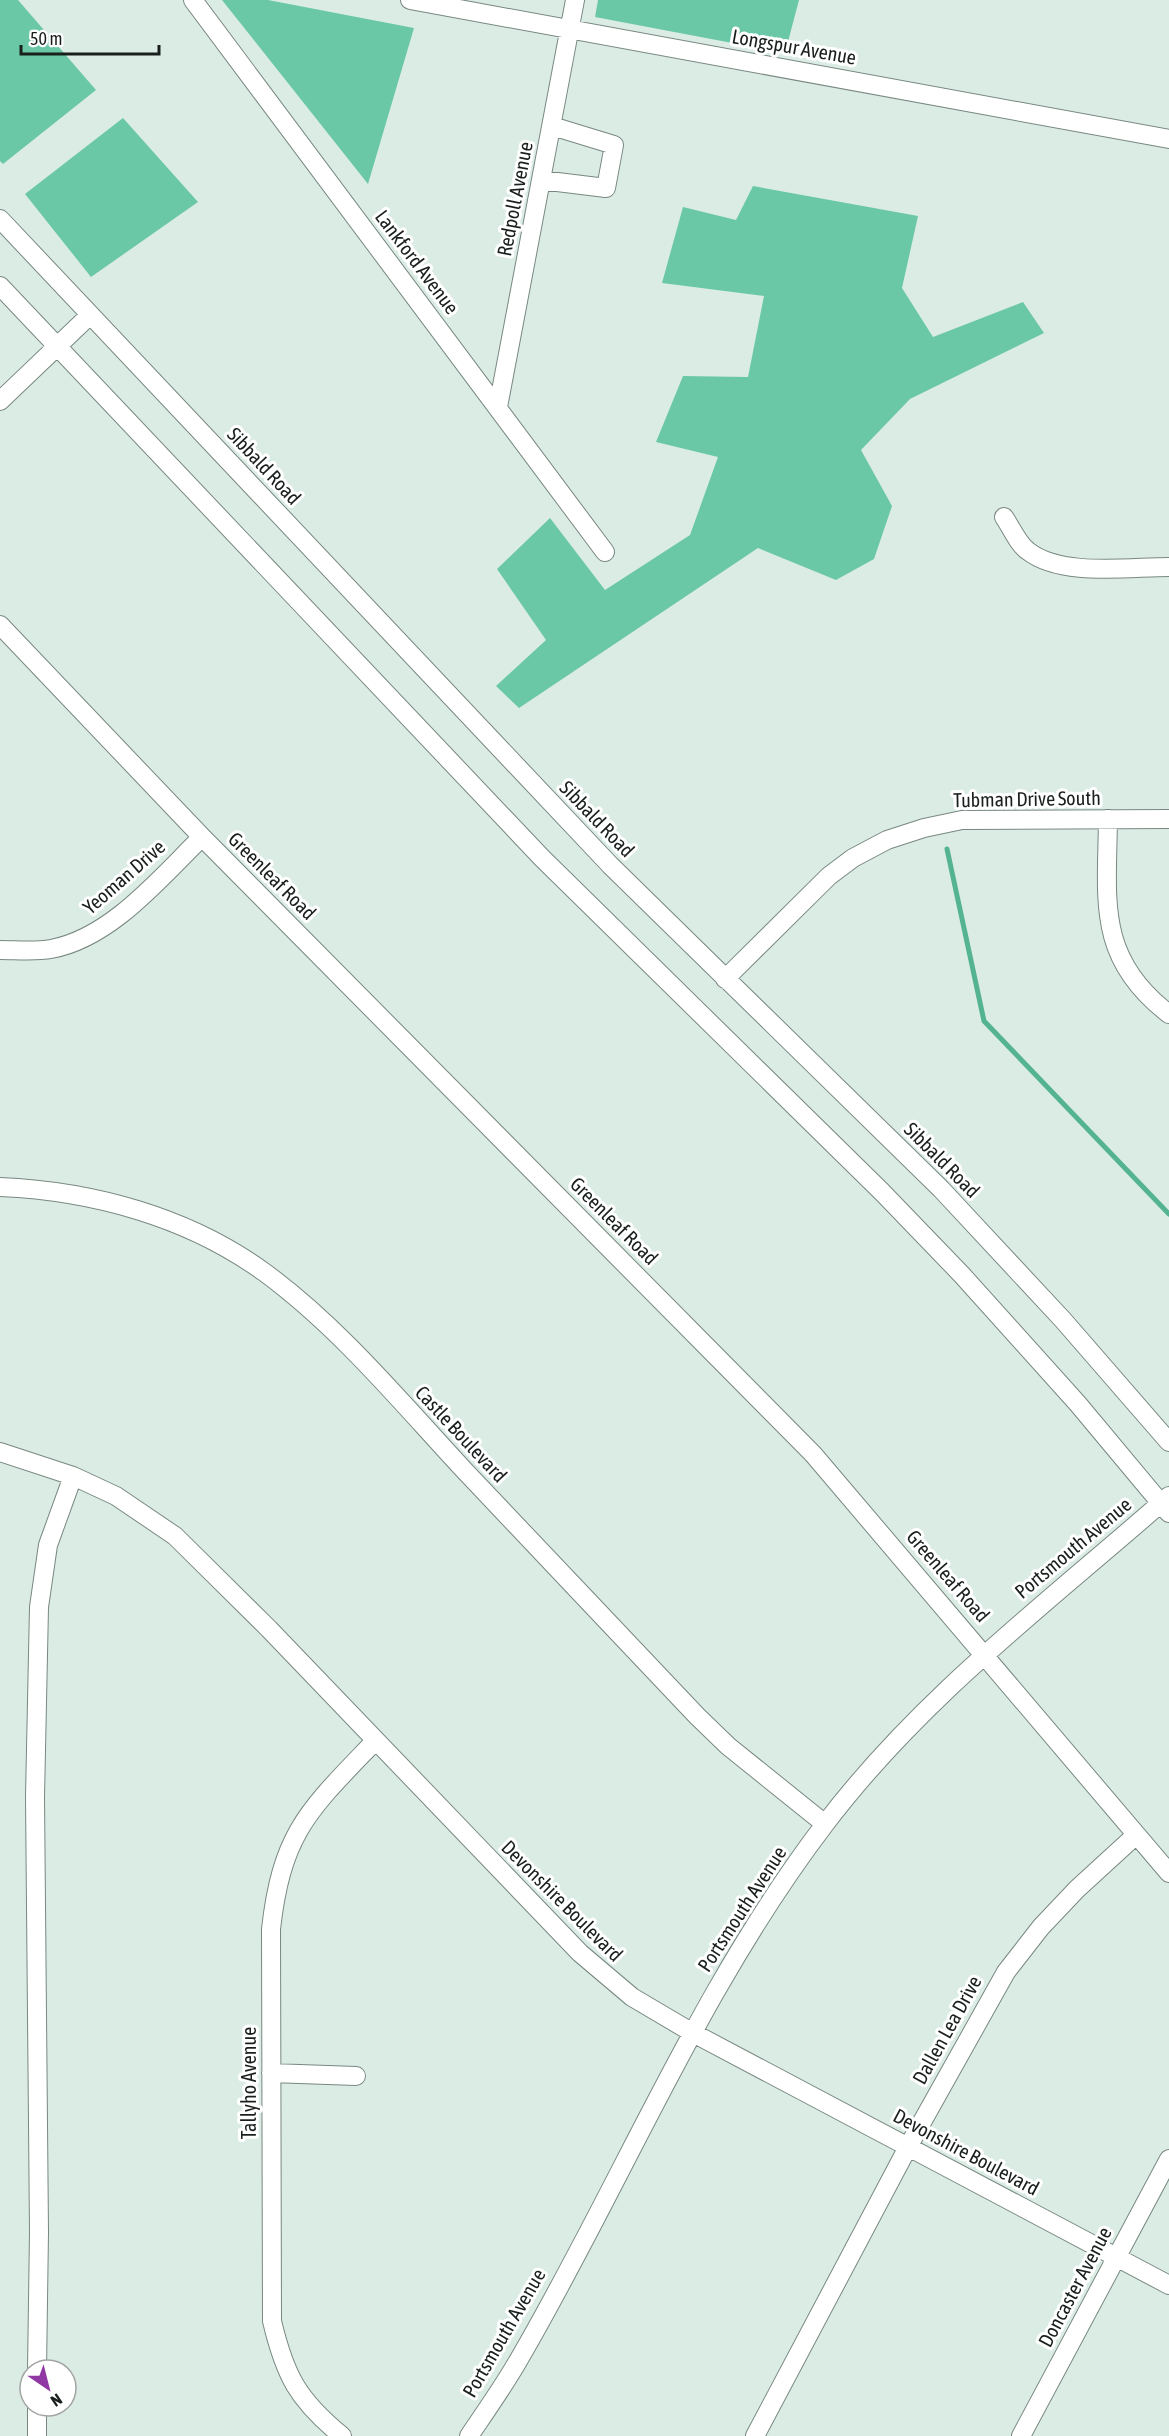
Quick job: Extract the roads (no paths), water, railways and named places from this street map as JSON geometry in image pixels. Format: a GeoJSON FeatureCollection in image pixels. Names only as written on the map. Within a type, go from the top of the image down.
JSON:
{"type":"FeatureCollection","features":[{"type":"Feature","properties":{"kind":"street","name":"Lankford Avenue"},"geometry":{"type":"LineString","coordinates":[[193,0],[605,552]]}},
{"type":"Feature","properties":{"kind":"street","name":"Longspur Avenue"},"geometry":{"type":"LineString","coordinates":[[410,0],[1169,139]]}},
{"type":"Feature","properties":{"kind":"street","name":"Redpoll Avenue"},"geometry":{"type":"LineString","coordinates":[[498,407],[575,0]]}},
{"type":"Feature","properties":{"kind":"street"},"geometry":{"type":"LineString","coordinates":[[541,180],[606,188],[614,145],[552,126]]}},
{"type":"Feature","properties":{"kind":"street","name":"Sibbald Road"},"geometry":{"type":"LineString","coordinates":[[0,219],[595,849],[941,1189],[1031,1285],[1169,1442]]}},
{"type":"Feature","properties":{"kind":"street"},"geometry":{"type":"LineString","coordinates":[[0,286],[542,858],[954,1267],[1166,1504]]}},
{"type":"Feature","properties":{"kind":"street"},"geometry":{"type":"LineString","coordinates":[[0,401],[90,315]]}},
{"type":"Feature","properties":{"kind":"street"},"geometry":{"type":"LineString","coordinates":[[1004,517],[1026,551],[1051,563],[1078,568],[1169,567]]}},
{"type":"Feature","properties":{"kind":"street","name":"Greenleaf Road"},"geometry":{"type":"LineString","coordinates":[[0,625],[202,837],[813,1454],[1169,1874]]}},
{"type":"Feature","properties":{"kind":"street"},"geometry":{"type":"LineString","coordinates":[[1108,819],[1107,908],[1111,933],[1120,958],[1135,983],[1169,1014]]}},
{"type":"Feature","properties":{"kind":"street","name":"Tubman Drive South"},"geometry":{"type":"LineString","coordinates":[[725,979],[829,876],[853,858],[887,840],[924,828],[962,820],[1169,819]]}},
{"type":"Feature","properties":{"kind":"street","name":"Yeoman Drive"},"geometry":{"type":"LineString","coordinates":[[0,950],[49,950],[93,934],[115,920],[202,837]]}},
{"type":"Feature","properties":{"kind":"street","name":"Castle Boulevard"},"geometry":{"type":"LineString","coordinates":[[0,1187],[71,1194],[155,1215],[231,1251],[263,1272],[333,1331],[697,1716],[736,1754],[825,1824]]}},
{"type":"Feature","properties":{"kind":"street","name":"Devonshire Boulevard"},"geometry":{"type":"LineString","coordinates":[[0,1452],[73,1476],[116,1496],[175,1536],[269,1629],[580,1953],[632,1996],[693,2033],[1169,2285]]}},
{"type":"Feature","properties":{"kind":"street"},"geometry":{"type":"LineString","coordinates":[[37,2358],[39,2232],[35,1797],[39,1618],[41,1580],[48,1545],[73,1476]]}},
{"type":"Feature","properties":{"kind":"street","name":"Portsmouth Avenue"},"geometry":{"type":"LineString","coordinates":[[469,2436],[518,2362],[693,2033],[754,1925],[825,1824],[873,1766],[984,1653],[1166,1504]]}},
{"type":"Feature","properties":{"kind":"street","name":"Tallyho Avenue"},"geometry":{"type":"LineString","coordinates":[[342,2436],[321,2419],[297,2391],[281,2361],[272,2321],[271,1929],[276,1887],[285,1855],[297,1830],[318,1800],[375,1741]]}},
{"type":"Feature","properties":{"kind":"street","name":"Dallen Lea Drive"},"geometry":{"type":"LineString","coordinates":[[755,2436],[908,2147],[1006,1972],[1041,1927],[1077,1889],[1136,1835]]}},
{"type":"Feature","properties":{"kind":"street"},"geometry":{"type":"LineString","coordinates":[[272,2073],[356,2076]]}},
{"type":"Feature","properties":{"kind":"street","name":"Doncaster Avenue"},"geometry":{"type":"LineString","coordinates":[[1021,2436],[1169,2159]]}},
{"type":"Feature","properties":{"kind":"street"},"geometry":{"type":"LineString","coordinates":[[37,2418],[37,2436]]}},
{"type":"Feature","properties":{"kind":"waterway"},"geometry":{"type":"LineString","coordinates":[[947,849],[984,1021],[1169,1214]]}}]}
